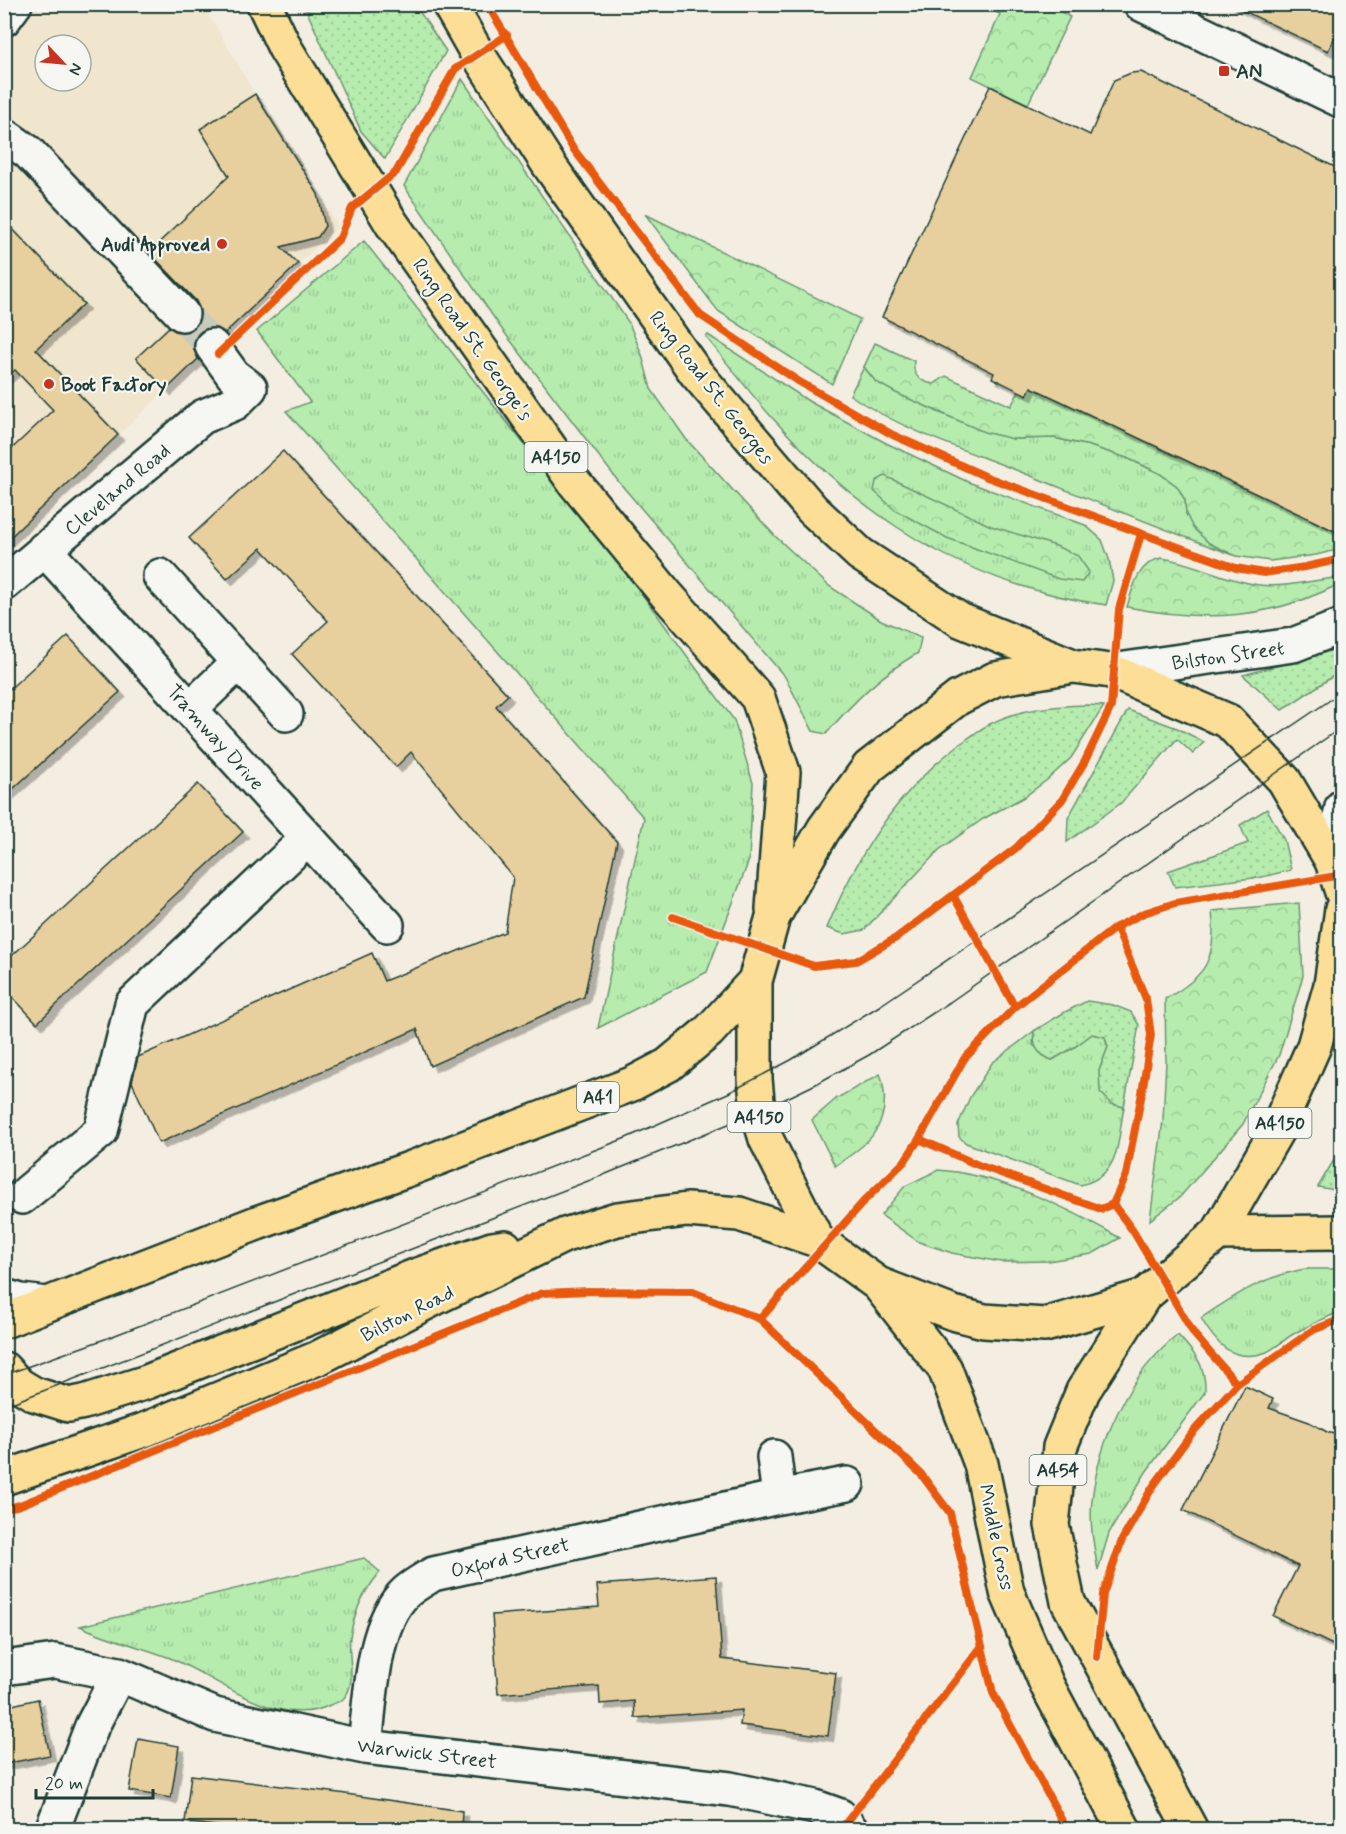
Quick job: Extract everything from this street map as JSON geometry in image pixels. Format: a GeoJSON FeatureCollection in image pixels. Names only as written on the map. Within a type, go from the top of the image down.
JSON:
{"type":"FeatureCollection","features":[{"type":"Feature","properties":{"kind":"highway","name":"Ring Road St. George's"},"geometry":{"type":"LineString","coordinates":[[264,4],[285,48],[392,224],[567,472],[666,594],[758,698],[783,772],[773,917]]}},
{"type":"Feature","properties":{"kind":"highway","name":"Ring Road St. Georges"},"geometry":{"type":"LineString","coordinates":[[449,4],[477,53],[549,165],[696,373],[812,509],[860,554],[960,620],[1073,666]]}},
{"type":"Feature","properties":{"kind":"highway","name":"A4150"},"geometry":{"type":"LineString","coordinates":[[1341,892],[1332,861],[1284,780],[1228,721],[1111,672],[1073,666],[995,679],[958,698],[869,766],[824,829],[773,917],[755,981],[755,1078],[758,1112],[766,1139],[818,1240],[878,1284],[952,1313],[984,1321],[1045,1325],[1144,1296],[1218,1233],[1276,1132],[1314,1046],[1330,985],[1341,909]]}},
{"type":"Feature","properties":{"kind":"highway","name":"A41"},"geometry":{"type":"LineString","coordinates":[[4,1321],[257,1223],[412,1168],[632,1084],[668,1065],[709,1031],[755,981]]}},
{"type":"Feature","properties":{"kind":"highway","name":"Bilston Road"},"geometry":{"type":"LineString","coordinates":[[4,1478],[144,1430],[318,1358],[565,1235],[617,1219],[687,1210],[739,1214],[818,1240]]}},
{"type":"Feature","properties":{"kind":"highway"},"geometry":{"type":"LineString","coordinates":[[1218,1233],[1341,1232]]}},
{"type":"Feature","properties":{"kind":"highway"},"geometry":{"type":"LineString","coordinates":[[4,1369],[19,1385],[34,1394],[69,1405],[84,1402],[147,1382],[415,1276],[492,1249],[565,1235]]}},
{"type":"Feature","properties":{"kind":"highway","name":"Middle Cross"},"geometry":{"type":"LineString","coordinates":[[878,1284],[945,1369],[981,1464],[1007,1592],[1047,1685],[1124,1830]]}},
{"type":"Feature","properties":{"kind":"highway","name":"A454"},"geometry":{"type":"LineString","coordinates":[[1144,1296],[1083,1391],[1060,1447],[1052,1525],[1068,1602],[1191,1830]]}},
{"type":"Feature","properties":{"kind":"street"},"geometry":{"type":"LineString","coordinates":[[4,20],[15,4]]}},
{"type":"Feature","properties":{"kind":"street"},"geometry":{"type":"LineString","coordinates":[[1142,4],[1341,101]]}},
{"type":"Feature","properties":{"kind":"street"},"geometry":{"type":"LineString","coordinates":[[4,135],[28,152],[182,314]]}},
{"type":"Feature","properties":{"kind":"street","name":"Cleveland Road"},"geometry":{"type":"LineString","coordinates":[[4,584],[202,417],[235,404],[250,388],[233,375],[212,346]]}},
{"type":"Feature","properties":{"kind":"street","name":"Tramway Drive"},"geometry":{"type":"LineString","coordinates":[[44,549],[387,925]]}},
{"type":"Feature","properties":{"kind":"street"},"geometry":{"type":"LineString","coordinates":[[160,576],[286,714]]}},
{"type":"Feature","properties":{"kind":"street","name":"Bilston Street"},"geometry":{"type":"LineString","coordinates":[[1111,672],[1293,645],[1341,626]]}},
{"type":"Feature","properties":{"kind":"street"},"geometry":{"type":"LineString","coordinates":[[190,709],[238,663]]}},
{"type":"Feature","properties":{"kind":"street"},"geometry":{"type":"LineString","coordinates":[[1332,861],[1341,807]]}},
{"type":"Feature","properties":{"kind":"street"},"geometry":{"type":"LineString","coordinates":[[22,1197],[101,1131],[132,1004],[308,838]]}},
{"type":"Feature","properties":{"kind":"street"},"geometry":{"type":"LineString","coordinates":[[4,1296],[21,1301],[47,1304]]}},
{"type":"Feature","properties":{"kind":"street"},"geometry":{"type":"LineString","coordinates":[[774,1457],[779,1497]]}},
{"type":"Feature","properties":{"kind":"street","name":"Oxford Street"},"geometry":{"type":"LineString","coordinates":[[365,1747],[376,1658],[389,1615],[406,1592],[434,1574],[779,1497],[848,1484]]}},
{"type":"Feature","properties":{"kind":"street","name":"Warwick Street"},"geometry":{"type":"LineString","coordinates":[[4,1668],[55,1661],[119,1674],[215,1714],[365,1747],[730,1789],[814,1807],[840,1816],[851,1830]]}},
{"type":"Feature","properties":{"kind":"street"},"geometry":{"type":"LineString","coordinates":[[52,1830],[92,1726],[119,1674]]}},
{"type":"Feature","properties":{"kind":"shaded area"},"geometry":{"type":"Polygon","coordinates":[[[5,5],[203,5],[255,94],[338,226],[5,543],[5,5]]]}},
{"type":"Feature","properties":{"kind":"green space"},"geometry":{"type":"Polygon","coordinates":[[[304,5],[415,5],[446,51],[385,159],[361,131],[304,5]]]}},
{"type":"Feature","properties":{"kind":"green space"},"geometry":{"type":"Polygon","coordinates":[[[981,5],[1050,5],[1070,17],[1028,104],[972,77],[1000,14],[981,5]]]}},
{"type":"Feature","properties":{"kind":"green space"},"geometry":{"type":"Polygon","coordinates":[[[462,79],[629,323],[642,355],[651,389],[686,439],[775,536],[829,586],[881,620],[921,638],[918,653],[868,689],[826,734],[813,731],[785,677],[618,481],[501,328],[404,186],[462,79]]]}},
{"type":"Feature","properties":{"kind":"green space"},"geometry":{"type":"Polygon","coordinates":[[[645,214],[860,319],[832,384],[718,311],[645,214]]]}},
{"type":"Feature","properties":{"kind":"green space"},"geometry":{"type":"Polygon","coordinates":[[[364,241],[636,586],[734,720],[753,783],[749,860],[707,972],[598,1028],[644,818],[286,411],[310,402],[257,331],[364,241]]]}},
{"type":"Feature","properties":{"kind":"green space"},"geometry":{"type":"Polygon","coordinates":[[[708,335],[810,402],[886,443],[968,482],[1085,525],[1102,540],[1109,559],[1113,581],[1106,605],[1051,594],[997,578],[945,555],[897,527],[820,467],[792,439],[751,393],[706,337],[708,335]]]}},
{"type":"Feature","properties":{"kind":"green space"},"geometry":{"type":"Polygon","coordinates":[[[875,343],[914,361],[914,371],[918,377],[929,383],[934,384],[946,376],[1011,406],[1019,391],[1031,387],[1341,534],[1341,549],[1270,561],[1236,556],[1209,543],[1193,528],[1186,514],[1185,500],[1177,486],[1159,473],[1127,458],[1090,446],[1054,438],[1013,439],[984,432],[876,382],[864,367],[875,343]]]}},
{"type":"Feature","properties":{"kind":"green space"},"geometry":{"type":"Polygon","coordinates":[[[864,367],[876,382],[940,413],[1013,439],[1054,438],[1090,446],[1127,458],[1159,473],[1177,486],[1185,500],[1186,514],[1209,543],[1236,556],[952,446],[889,418],[850,395],[864,367]]]}},
{"type":"Feature","properties":{"kind":"green space"},"geometry":{"type":"Polygon","coordinates":[[[885,476],[991,526],[1056,546],[1078,556],[1089,572],[1082,582],[1059,579],[947,538],[895,510],[874,491],[876,481],[885,476]]]}},
{"type":"Feature","properties":{"kind":"green space"},"geometry":{"type":"Polygon","coordinates":[[[1161,558],[1185,563],[1234,580],[1259,585],[1289,585],[1341,577],[1341,583],[1289,604],[1263,611],[1237,614],[1183,615],[1127,607],[1134,584],[1142,570],[1161,558]]]}},
{"type":"Feature","properties":{"kind":"green space"},"geometry":{"type":"Polygon","coordinates":[[[1341,648],[1341,671],[1282,710],[1243,675],[1341,648]]]}},
{"type":"Feature","properties":{"kind":"green space"},"geometry":{"type":"Polygon","coordinates":[[[1063,706],[1104,706],[1071,758],[1047,780],[1024,797],[983,819],[939,850],[864,930],[844,934],[827,928],[852,874],[883,823],[921,778],[943,758],[978,731],[1013,714],[1063,706]]]}},
{"type":"Feature","properties":{"kind":"green space"},"geometry":{"type":"Polygon","coordinates":[[[1128,710],[1177,728],[1204,742],[1193,754],[1177,739],[1121,803],[1067,842],[1068,818],[1128,710]]]}},
{"type":"Feature","properties":{"kind":"green space"},"geometry":{"type":"Polygon","coordinates":[[[1267,809],[1284,840],[1291,870],[1262,877],[1175,887],[1168,871],[1248,843],[1240,825],[1267,809]]]}},
{"type":"Feature","properties":{"kind":"green space"},"geometry":{"type":"Polygon","coordinates":[[[1299,903],[1303,976],[1279,1055],[1243,1124],[1180,1197],[1150,1220],[1163,1120],[1166,1061],[1165,999],[1191,982],[1206,964],[1213,941],[1212,911],[1299,903]]]}},
{"type":"Feature","properties":{"kind":"green space"},"geometry":{"type":"Polygon","coordinates":[[[1087,1001],[1113,1005],[1131,1012],[1139,1025],[1124,1107],[1112,1104],[1100,1092],[1099,1071],[1108,1047],[1105,1037],[1092,1034],[1052,1060],[1039,1052],[1035,1046],[1034,1031],[1087,1001]]]}},
{"type":"Feature","properties":{"kind":"green space"},"geometry":{"type":"Polygon","coordinates":[[[1034,1031],[1033,1045],[1052,1060],[1092,1034],[1106,1037],[1108,1047],[1099,1071],[1112,1104],[1124,1107],[1118,1145],[1110,1166],[1103,1174],[1080,1185],[966,1143],[959,1137],[958,1125],[970,1097],[992,1063],[1034,1031]]]}},
{"type":"Feature","properties":{"kind":"green space"},"geometry":{"type":"Polygon","coordinates":[[[880,1074],[884,1105],[878,1127],[864,1144],[835,1166],[812,1120],[837,1098],[880,1074]]]}},
{"type":"Feature","properties":{"kind":"green space"},"geometry":{"type":"Polygon","coordinates":[[[1341,1148],[1341,1191],[1318,1187],[1341,1148]]]}},
{"type":"Feature","properties":{"kind":"green space"},"geometry":{"type":"Polygon","coordinates":[[[938,1170],[961,1173],[1008,1185],[1055,1204],[1120,1238],[1092,1254],[1048,1261],[1001,1262],[952,1253],[919,1242],[881,1215],[905,1186],[938,1170]]]}},
{"type":"Feature","properties":{"kind":"green space"},"geometry":{"type":"Polygon","coordinates":[[[1305,1269],[1341,1269],[1341,1311],[1295,1333],[1264,1353],[1243,1355],[1226,1349],[1212,1335],[1201,1318],[1238,1294],[1263,1282],[1305,1269]]]}},
{"type":"Feature","properties":{"kind":"green space"},"geometry":{"type":"Polygon","coordinates":[[[1178,1335],[1202,1367],[1205,1392],[1146,1472],[1109,1533],[1098,1570],[1092,1535],[1091,1509],[1096,1477],[1109,1431],[1131,1388],[1145,1368],[1178,1335]]]}},
{"type":"Feature","properties":{"kind":"green space"},"geometry":{"type":"Polygon","coordinates":[[[364,1558],[380,1572],[364,1595],[354,1618],[349,1645],[350,1686],[342,1700],[310,1711],[290,1711],[269,1707],[170,1658],[80,1626],[364,1558]]]}},
{"type":"Feature","properties":{"kind":"building"},"geometry":{"type":"Polygon","coordinates":[[[1229,4],[1341,4],[1341,24],[1328,51],[1229,4]]]}},
{"type":"Feature","properties":{"kind":"building"},"geometry":{"type":"Polygon","coordinates":[[[1141,72],[1341,170],[1341,534],[1031,387],[1027,395],[992,378],[994,373],[882,317],[990,86],[1090,135],[1114,80],[1131,73],[1141,72]]]}},
{"type":"Feature","properties":{"kind":"building","name":"Audi Approved"},"geometry":{"type":"Polygon","coordinates":[[[255,94],[318,194],[325,226],[318,237],[281,247],[298,264],[225,333],[211,327],[201,331],[193,347],[198,359],[166,390],[136,358],[169,327],[177,332],[186,332],[194,328],[200,320],[200,310],[196,301],[149,252],[229,176],[200,129],[255,94]]]}},
{"type":"Feature","properties":{"kind":"building","name":"Boot Factory"},"geometry":{"type":"Polygon","coordinates":[[[4,220],[84,304],[36,349],[118,435],[4,543],[4,456],[53,410],[15,370],[4,379],[4,220]]]}},
{"type":"Feature","properties":{"kind":"building"},"geometry":{"type":"Polygon","coordinates":[[[283,451],[508,695],[496,706],[617,842],[584,997],[430,1066],[417,1029],[159,1143],[132,1082],[138,1057],[372,953],[384,981],[505,932],[513,877],[411,752],[396,767],[292,654],[328,621],[261,548],[227,579],[189,538],[283,451]]]}},
{"type":"Feature","properties":{"kind":"building"},"geometry":{"type":"Polygon","coordinates":[[[68,636],[120,692],[4,797],[4,694],[68,636]]]}},
{"type":"Feature","properties":{"kind":"building"},"geometry":{"type":"Polygon","coordinates":[[[198,784],[243,832],[37,1023],[4,988],[4,963],[198,784]]]}},
{"type":"Feature","properties":{"kind":"building"},"geometry":{"type":"Polygon","coordinates":[[[1245,1386],[1273,1399],[1269,1408],[1341,1436],[1341,1649],[1273,1616],[1298,1566],[1183,1510],[1245,1386]]]}},
{"type":"Feature","properties":{"kind":"building"},"geometry":{"type":"Polygon","coordinates":[[[716,1576],[722,1659],[836,1673],[828,1736],[740,1725],[742,1710],[635,1718],[634,1701],[600,1704],[599,1686],[498,1694],[492,1615],[599,1607],[597,1585],[716,1576]]]}},
{"type":"Feature","properties":{"kind":"building"},"geometry":{"type":"Polygon","coordinates":[[[38,1699],[50,1755],[4,1764],[4,1707],[38,1699]]]}},
{"type":"Feature","properties":{"kind":"building"},"geometry":{"type":"Polygon","coordinates":[[[138,1739],[179,1746],[171,1798],[129,1791],[138,1739]]]}},
{"type":"Feature","properties":{"kind":"building"},"geometry":{"type":"Polygon","coordinates":[[[191,1775],[462,1811],[461,1830],[246,1830],[185,1822],[191,1775]]]}},
{"type":"Feature","properties":{"kind":"tunnel"},"geometry":{"type":"LineString","coordinates":[[182,314],[212,346]]}},
{"type":"Feature","properties":{"kind":"tram line"},"geometry":{"type":"LineString","coordinates":[[4,1375],[105,1339],[626,1138],[728,1093],[791,1060],[881,1005],[1342,692]]}},
{"type":"Feature","properties":{"kind":"tram line"},"geometry":{"type":"LineString","coordinates":[[4,1406],[601,1176],[758,1112],[816,1084],[869,1055],[950,1002],[1342,727]]}},
{"type":"Feature","properties":{"kind":"cycle path"},"geometry":{"type":"LineString","coordinates":[[487,4],[572,147],[700,315],[798,381],[893,435],[987,477],[1236,568],[1264,573],[1342,559]]}},
{"type":"Feature","properties":{"kind":"cycle path"},"geometry":{"type":"LineString","coordinates":[[218,354],[340,238],[352,208],[396,172],[455,69],[507,35]]}},
{"type":"Feature","properties":{"kind":"cycle path"},"geometry":{"type":"LineString","coordinates":[[673,917],[814,966],[856,961],[896,938],[1016,848],[1062,800],[1085,761],[1111,707],[1119,609],[1141,534]]}},
{"type":"Feature","properties":{"kind":"cycle path"},"geometry":{"type":"LineString","coordinates":[[760,1319],[865,1200],[904,1162],[964,1059],[1015,1007],[1116,927],[1144,913],[1175,903],[1342,875]]}},
{"type":"Feature","properties":{"kind":"cycle path"},"geometry":{"type":"LineString","coordinates":[[953,895],[1015,1007]]}},
{"type":"Feature","properties":{"kind":"cycle path"},"geometry":{"type":"LineString","coordinates":[[1113,1204],[1126,1175],[1151,1035],[1146,999],[1116,927]]}},
{"type":"Feature","properties":{"kind":"cycle path"},"geometry":{"type":"LineString","coordinates":[[919,1139],[978,1165],[1101,1209],[1113,1204],[1133,1231],[1194,1334],[1237,1384]]}},
{"type":"Feature","properties":{"kind":"cycle path"},"geometry":{"type":"LineString","coordinates":[[4,1509],[20,1505],[543,1293],[693,1292],[760,1319],[921,1474],[950,1513],[993,1693],[1067,1830]]}},
{"type":"Feature","properties":{"kind":"cycle path"},"geometry":{"type":"LineString","coordinates":[[1097,1657],[1103,1594],[1122,1540],[1152,1488],[1192,1433],[1237,1384],[1313,1330],[1342,1319]]}},
{"type":"Feature","properties":{"kind":"cycle path"},"geometry":{"type":"LineString","coordinates":[[846,1823],[982,1646]]}},
{"type":"Feature","properties":{"kind":"place","name":"AN"},"geometry":{"type":"Point","coordinates":[1224,71]}},
{"type":"Feature","properties":{"kind":"place","name":"Audi Approved"},"geometry":{"type":"Point","coordinates":[222,244]}},
{"type":"Feature","properties":{"kind":"place","name":"Boot Factory"},"geometry":{"type":"Point","coordinates":[49,384]}}]}
